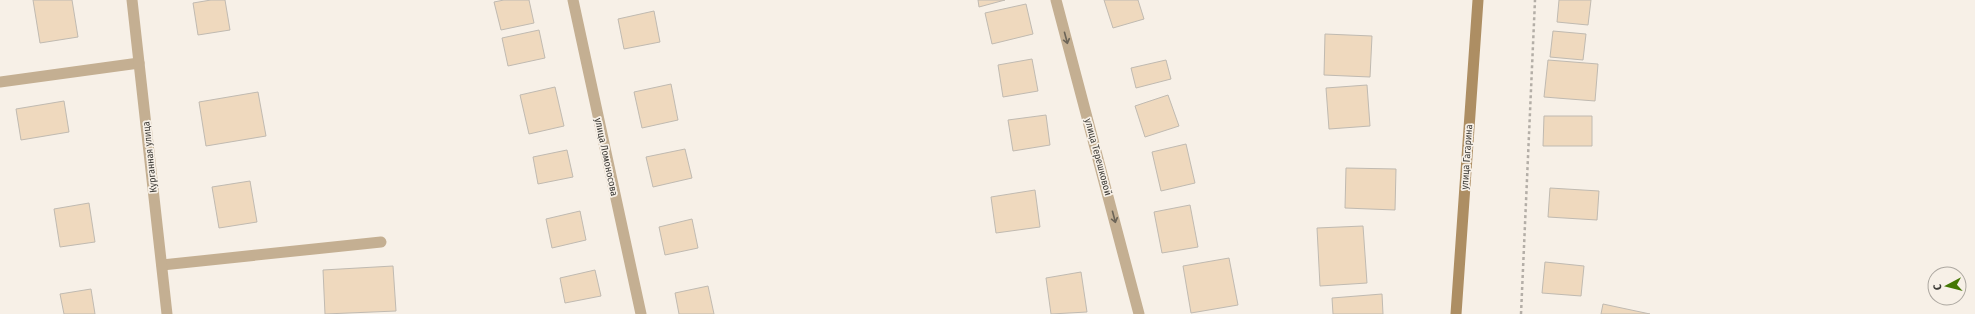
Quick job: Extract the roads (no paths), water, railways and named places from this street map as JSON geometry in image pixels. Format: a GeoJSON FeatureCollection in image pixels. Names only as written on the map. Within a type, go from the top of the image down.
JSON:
{"type":"FeatureCollection","features":[{"type":"Feature","properties":{"kind":"main road","name":"улица Гагарина"},"geometry":{"type":"LineString","coordinates":[[1456,314],[1478,0]]}},
{"type":"Feature","properties":{"kind":"street","name":"Курганная улица"},"geometry":{"type":"LineString","coordinates":[[132,0],[167,314]]}},
{"type":"Feature","properties":{"kind":"street","name":"улица Ломоносова"},"geometry":{"type":"LineString","coordinates":[[573,0],[641,314]]}},
{"type":"Feature","properties":{"kind":"street","name":"улица Терешковой"},"geometry":{"type":"LineString","coordinates":[[1056,0],[1139,314]]}},
{"type":"Feature","properties":{"kind":"street"},"geometry":{"type":"LineString","coordinates":[[0,82],[139,63]]}},
{"type":"Feature","properties":{"kind":"street"},"geometry":{"type":"LineString","coordinates":[[162,265],[381,242]]}}]}
